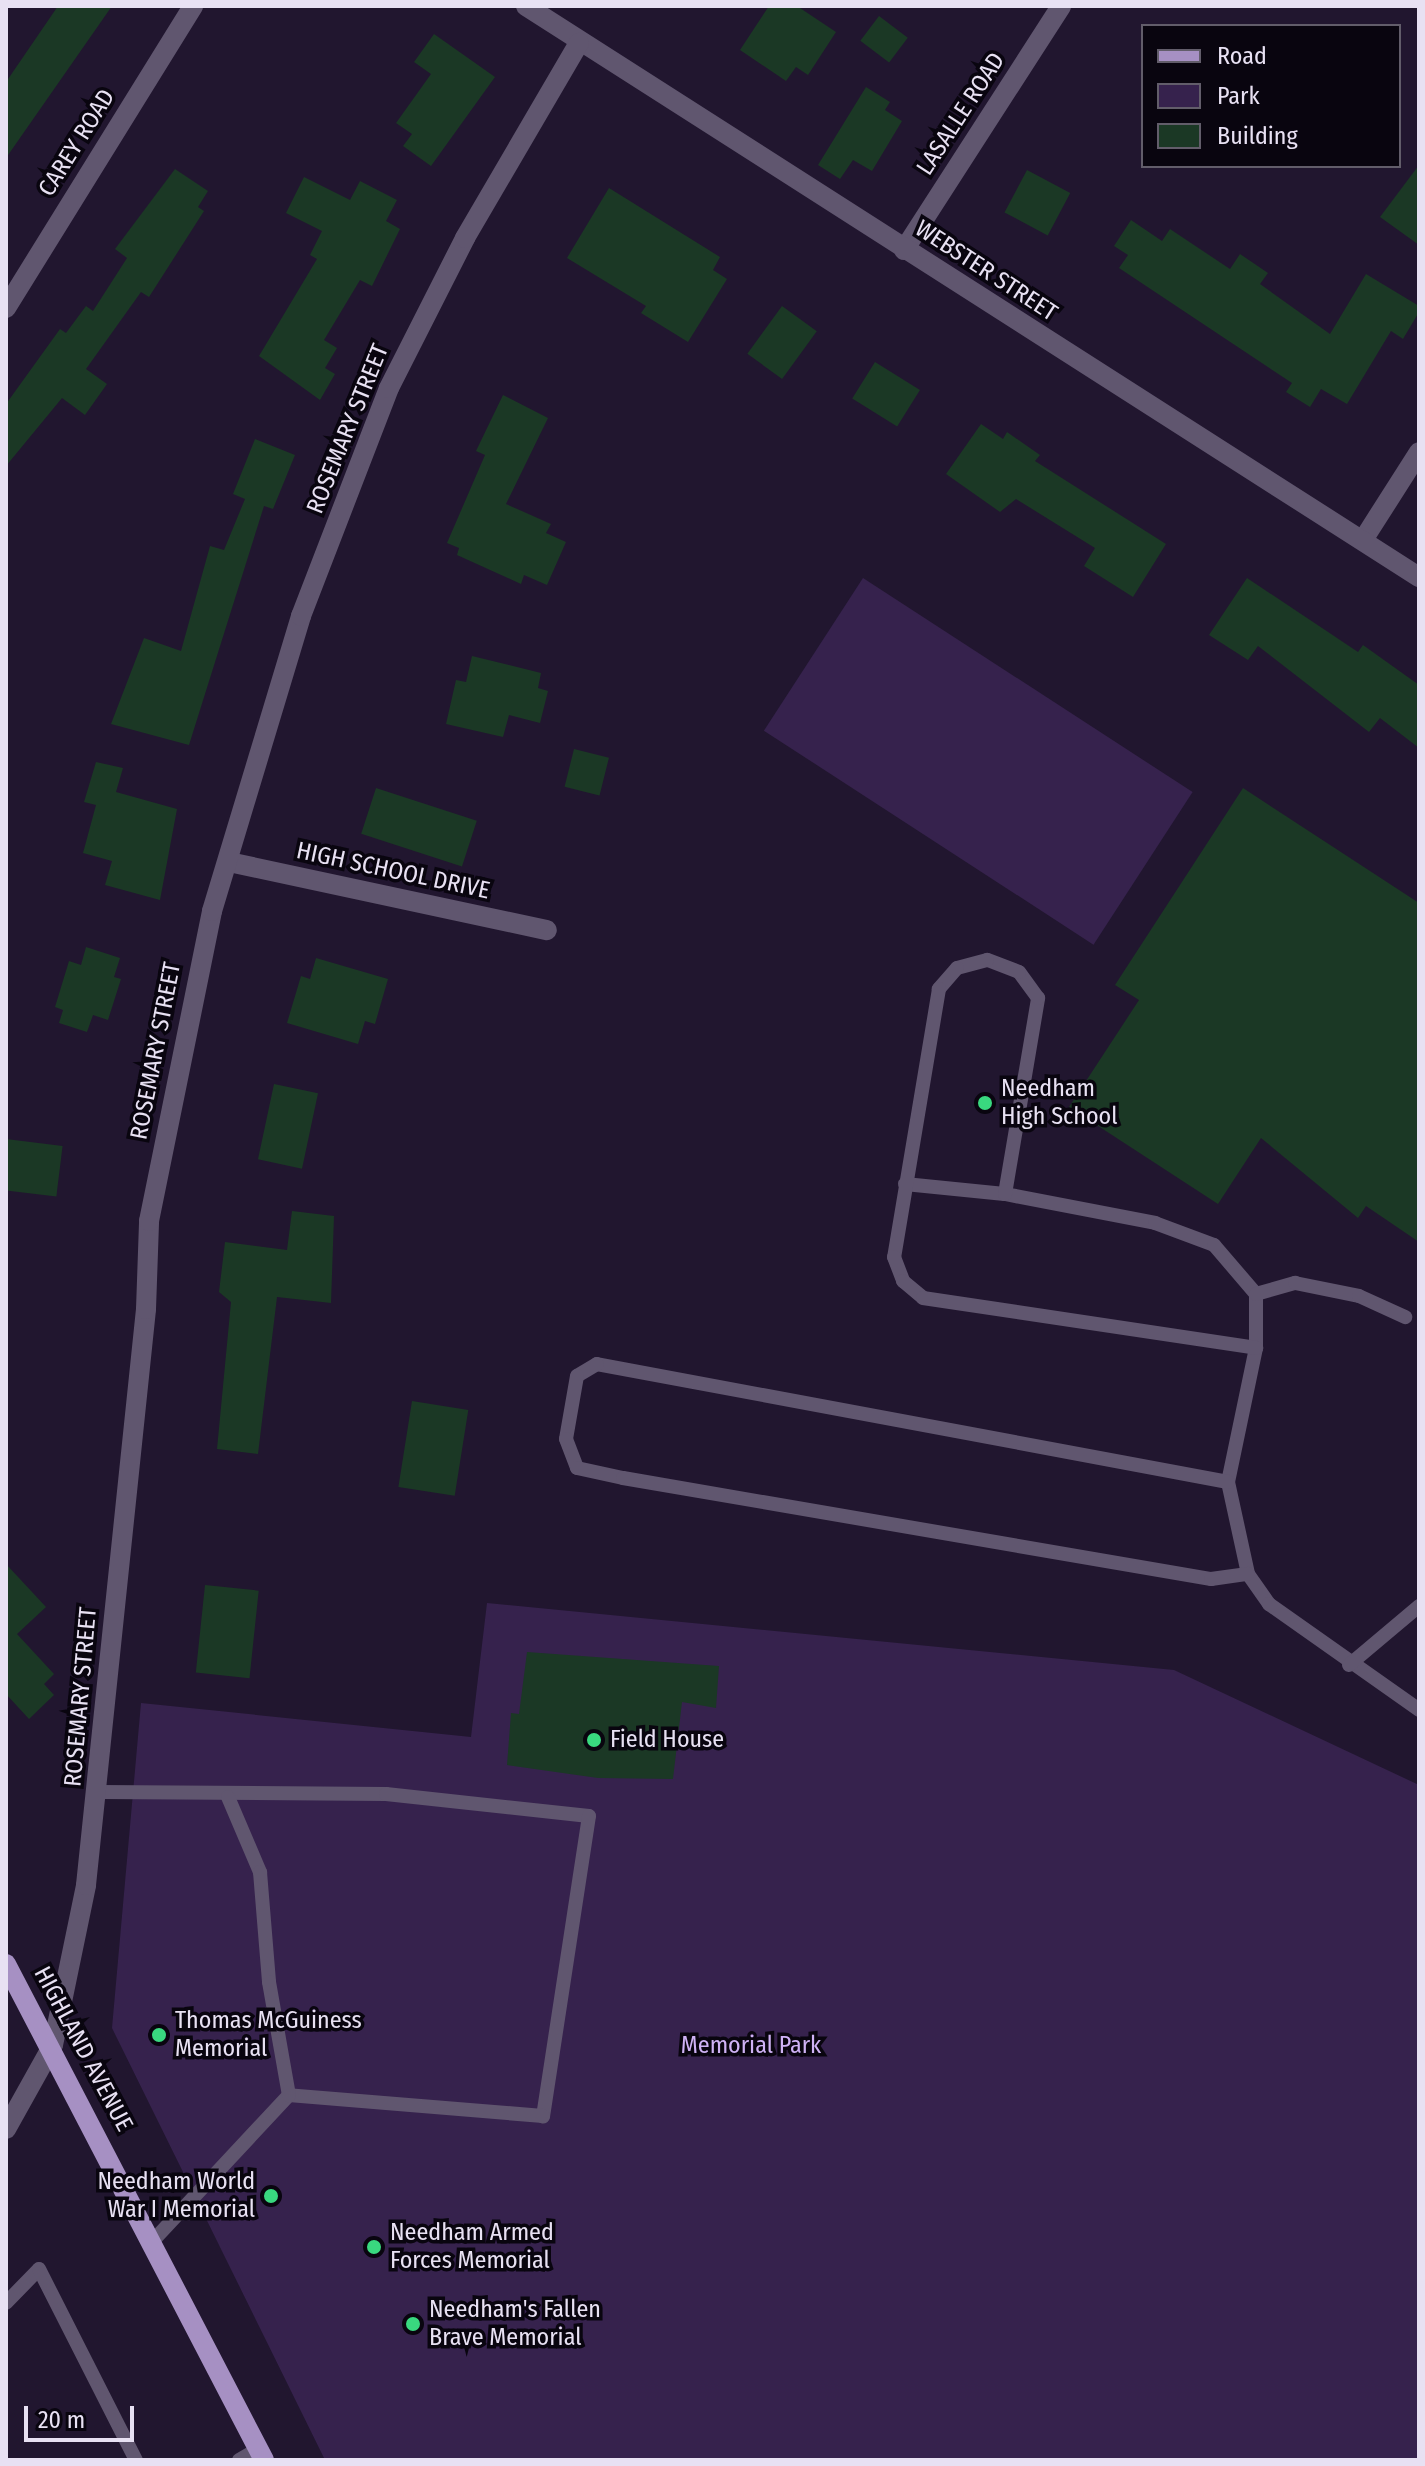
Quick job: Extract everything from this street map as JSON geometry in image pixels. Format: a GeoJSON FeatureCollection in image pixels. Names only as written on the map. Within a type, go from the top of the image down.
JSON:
{"type":"FeatureCollection","features":[{"type":"Feature","properties":{"kind":"main road","name":"HIGHLAND AVENUE"},"geometry":{"type":"LineString","coordinates":[[6,1964],[53,2045],[261,2454]]}},
{"type":"Feature","properties":{"kind":"street","name":"CAREY ROAD"},"geometry":{"type":"LineString","coordinates":[[6,308],[193,6]]}},
{"type":"Feature","properties":{"kind":"street","name":"WEBSTER STREET"},"geometry":{"type":"LineString","coordinates":[[526,6],[579,43],[1419,577]]}},
{"type":"Feature","properties":{"kind":"street","name":"LASALLE ROAD"},"geometry":{"type":"LineString","coordinates":[[904,250],[1061,6]]}},
{"type":"Feature","properties":{"kind":"street","name":"ROSEMARY STREET"},"geometry":{"type":"LineString","coordinates":[[6,2129],[53,2045],[99,1792],[146,1309],[149,1221],[212,911],[301,616],[389,388],[465,238],[579,43]]}},
{"type":"Feature","properties":{"kind":"street"},"geometry":{"type":"LineString","coordinates":[[1363,540],[1419,452]]}},
{"type":"Feature","properties":{"kind":"street","name":"HIGH SCHOOL DRIVE"},"geometry":{"type":"LineString","coordinates":[[229,862],[547,930]]}},
{"type":"Feature","properties":{"kind":"lane"},"geometry":{"type":"LineString","coordinates":[[1005,1194],[1038,998],[1019,972],[987,960],[957,968],[939,989],[894,1257],[903,1281],[923,1298],[1256,1348]]}},
{"type":"Feature","properties":{"kind":"lane"},"geometry":{"type":"LineString","coordinates":[[905,1184],[1005,1194],[1155,1223],[1214,1245],[1256,1294],[1256,1348],[1228,1482],[1248,1574],[1269,1604],[1349,1665],[1419,1710]]}},
{"type":"Feature","properties":{"kind":"lane"},"geometry":{"type":"LineString","coordinates":[[1256,1294],[1295,1283],[1359,1296],[1405,1317]]}},
{"type":"Feature","properties":{"kind":"lane"},"geometry":{"type":"LineString","coordinates":[[1228,1482],[597,1364],[577,1376],[566,1439],[577,1468],[623,1478],[1211,1579],[1248,1574]]}},
{"type":"Feature","properties":{"kind":"lane"},"geometry":{"type":"LineString","coordinates":[[1349,1665],[1419,1606]]}},
{"type":"Feature","properties":{"kind":"lane"},"geometry":{"type":"LineString","coordinates":[[99,1792],[228,1797],[386,1794],[589,1816],[543,2116],[289,2095]]}},
{"type":"Feature","properties":{"kind":"lane"},"geometry":{"type":"LineString","coordinates":[[228,1797],[260,1872],[269,1982],[289,2095]]}},
{"type":"Feature","properties":{"kind":"lane"},"geometry":{"type":"LineString","coordinates":[[154,2240],[289,2095]]}},
{"type":"Feature","properties":{"kind":"lane"},"geometry":{"type":"LineString","coordinates":[[6,2303],[39,2269],[136,2460]]}},
{"type":"Feature","properties":{"kind":"lane"},"geometry":{"type":"LineString","coordinates":[[239,2460],[261,2454]]}},
{"type":"Feature","properties":{"kind":"green space"},"geometry":{"type":"Polygon","coordinates":[[[863,578],[1193,792],[1093,945],[764,731],[863,578]]]}},
{"type":"Feature","properties":{"kind":"green space","name":"Memorial Park"},"geometry":{"type":"Polygon","coordinates":[[[487,1603],[1174,1670],[1419,1785],[1419,2460],[325,2460],[112,2028],[141,1703],[471,1737],[487,1603]]]}},
{"type":"Feature","properties":{"kind":"building"},"geometry":{"type":"Polygon","coordinates":[[[58,6],[112,6],[6,158],[6,82],[58,6]]]}},
{"type":"Feature","properties":{"kind":"building"},"geometry":{"type":"Polygon","coordinates":[[[769,6],[797,6],[836,32],[808,75],[796,67],[786,81],[740,50],[769,6]]]}},
{"type":"Feature","properties":{"kind":"building"},"geometry":{"type":"Polygon","coordinates":[[[879,16],[908,38],[889,62],[860,41],[879,16]]]}},
{"type":"Feature","properties":{"kind":"building"},"geometry":{"type":"Polygon","coordinates":[[[434,34],[495,77],[431,166],[403,146],[412,134],[396,123],[431,74],[414,62],[434,34]]]}},
{"type":"Feature","properties":{"kind":"building"},"geometry":{"type":"Polygon","coordinates":[[[866,87],[890,102],[885,110],[902,121],[872,171],[853,160],[840,179],[818,165],[866,87]]]}},
{"type":"Feature","properties":{"kind":"building"},"geometry":{"type":"Polygon","coordinates":[[[1419,165],[1419,245],[1380,217],[1419,165]]]}},
{"type":"Feature","properties":{"kind":"building"},"geometry":{"type":"Polygon","coordinates":[[[175,169],[208,191],[198,207],[204,211],[149,297],[141,292],[86,369],[107,384],[85,415],[62,398],[6,466],[6,404],[60,329],[66,333],[86,306],[93,311],[127,258],[115,249],[175,169]]]}},
{"type":"Feature","properties":{"kind":"building"},"geometry":{"type":"Polygon","coordinates":[[[1027,170],[1070,193],[1048,235],[1004,212],[1027,170]]]}},
{"type":"Feature","properties":{"kind":"building"},"geometry":{"type":"Polygon","coordinates":[[[304,177],[350,200],[360,181],[397,200],[386,221],[400,229],[372,286],[360,280],[324,340],[337,348],[325,368],[335,374],[320,400],[259,356],[317,259],[310,255],[322,231],[286,213],[304,177]]]}},
{"type":"Feature","properties":{"kind":"building"},"geometry":{"type":"Polygon","coordinates":[[[609,188],[720,257],[713,270],[727,279],[688,342],[641,313],[646,306],[567,258],[609,188]]]}},
{"type":"Feature","properties":{"kind":"building"},"geometry":{"type":"Polygon","coordinates":[[[1131,220],[1162,241],[1170,229],[1230,269],[1240,254],[1268,273],[1260,284],[1330,334],[1366,274],[1419,306],[1419,312],[1403,339],[1391,331],[1347,404],[1321,389],[1310,407],[1286,392],[1292,383],[1119,268],[1128,255],[1114,246],[1131,220]]]}},
{"type":"Feature","properties":{"kind":"building"},"geometry":{"type":"Polygon","coordinates":[[[782,306],[817,331],[782,379],[747,354],[782,306]]]}},
{"type":"Feature","properties":{"kind":"building"},"geometry":{"type":"Polygon","coordinates":[[[875,362],[920,390],[897,427],[852,398],[875,362]]]}},
{"type":"Feature","properties":{"kind":"building"},"geometry":{"type":"Polygon","coordinates":[[[503,395],[548,418],[506,504],[551,524],[546,533],[566,542],[547,585],[524,575],[521,584],[457,555],[459,548],[447,543],[485,455],[476,451],[503,395]]]}},
{"type":"Feature","properties":{"kind":"building"},"geometry":{"type":"Polygon","coordinates":[[[981,424],[1003,439],[1007,432],[1040,455],[1035,461],[1166,544],[1133,597],[1084,566],[1095,548],[1016,499],[1000,512],[946,474],[981,424]]]}},
{"type":"Feature","properties":{"kind":"building"},"geometry":{"type":"Polygon","coordinates":[[[255,439],[295,455],[273,509],[264,506],[189,745],[111,724],[144,638],[181,651],[210,546],[224,550],[245,499],[233,494],[255,439]]]}},
{"type":"Feature","properties":{"kind":"building"},"geometry":{"type":"Polygon","coordinates":[[[1247,578],[1358,652],[1363,645],[1419,685],[1419,748],[1380,718],[1369,732],[1258,646],[1248,660],[1209,635],[1247,578]]]}},
{"type":"Feature","properties":{"kind":"building"},"geometry":{"type":"Polygon","coordinates":[[[472,656],[541,673],[538,688],[548,691],[540,723],[509,715],[503,737],[446,724],[456,680],[466,682],[472,656]]]}},
{"type":"Feature","properties":{"kind":"building"},"geometry":{"type":"Polygon","coordinates":[[[574,749],[609,758],[599,796],[565,787],[574,749]]]}},
{"type":"Feature","properties":{"kind":"building"},"geometry":{"type":"Polygon","coordinates":[[[96,762],[123,768],[116,792],[177,809],[160,900],[105,885],[112,861],[83,853],[96,805],[84,802],[96,762]]]}},
{"type":"Feature","properties":{"kind":"building"},"geometry":{"type":"Polygon","coordinates":[[[376,788],[477,821],[462,866],[361,834],[376,788]]]}},
{"type":"Feature","properties":{"kind":"building"},"geometry":{"type":"Polygon","coordinates":[[[1243,788],[1419,903],[1419,1242],[1366,1206],[1358,1218],[1261,1138],[1218,1204],[1069,1107],[1139,1000],[1115,985],[1243,788]]]}},
{"type":"Feature","properties":{"kind":"building"},"geometry":{"type":"Polygon","coordinates":[[[86,947],[120,958],[114,977],[121,979],[108,1020],[93,1015],[87,1032],[59,1023],[63,1010],[55,1007],[69,961],[81,965],[86,947]]]}},
{"type":"Feature","properties":{"kind":"building"},"geometry":{"type":"Polygon","coordinates":[[[316,958],[388,979],[375,1024],[365,1021],[358,1044],[287,1023],[301,976],[310,979],[316,958]]]}},
{"type":"Feature","properties":{"kind":"building"},"geometry":{"type":"Polygon","coordinates":[[[274,1084],[318,1093],[302,1169],[258,1159],[274,1084]]]}},
{"type":"Feature","properties":{"kind":"building"},"geometry":{"type":"Polygon","coordinates":[[[6,1139],[63,1146],[56,1197],[6,1190],[6,1139]]]}},
{"type":"Feature","properties":{"kind":"building"},"geometry":{"type":"Polygon","coordinates":[[[292,1211],[334,1216],[331,1303],[277,1297],[258,1454],[217,1449],[231,1302],[219,1292],[225,1242],[287,1250],[292,1211]]]}},
{"type":"Feature","properties":{"kind":"building"},"geometry":{"type":"Polygon","coordinates":[[[412,1401],[468,1410],[455,1496],[398,1487],[412,1401]]]}},
{"type":"Feature","properties":{"kind":"building"},"geometry":{"type":"Polygon","coordinates":[[[6,1564],[46,1607],[17,1634],[54,1674],[44,1684],[54,1695],[29,1719],[6,1694],[6,1564]]]}},
{"type":"Feature","properties":{"kind":"building"},"geometry":{"type":"Polygon","coordinates":[[[205,1585],[259,1591],[250,1678],[196,1673],[205,1585]]]}},
{"type":"Feature","properties":{"kind":"building","name":"Field House"},"geometry":{"type":"Polygon","coordinates":[[[527,1652],[719,1666],[716,1708],[682,1702],[673,1779],[598,1778],[507,1765],[511,1713],[519,1714],[527,1652]]]}},
{"type":"Feature","properties":{"kind":"place","name":"Needham High School"},"geometry":{"type":"Point","coordinates":[985,1103]}},
{"type":"Feature","properties":{"kind":"place","name":"Field House"},"geometry":{"type":"Point","coordinates":[594,1740]}},
{"type":"Feature","properties":{"kind":"place","name":"Thomas McGuiness Memorial"},"geometry":{"type":"Point","coordinates":[159,2035]}},
{"type":"Feature","properties":{"kind":"place","name":"Needham World War I Memorial"},"geometry":{"type":"Point","coordinates":[271,2196]}},
{"type":"Feature","properties":{"kind":"place","name":"Needham Armed Forces Memorial"},"geometry":{"type":"Point","coordinates":[374,2247]}},
{"type":"Feature","properties":{"kind":"place","name":"Needham's Fallen Brave Memorial"},"geometry":{"type":"Point","coordinates":[413,2324]}}]}
